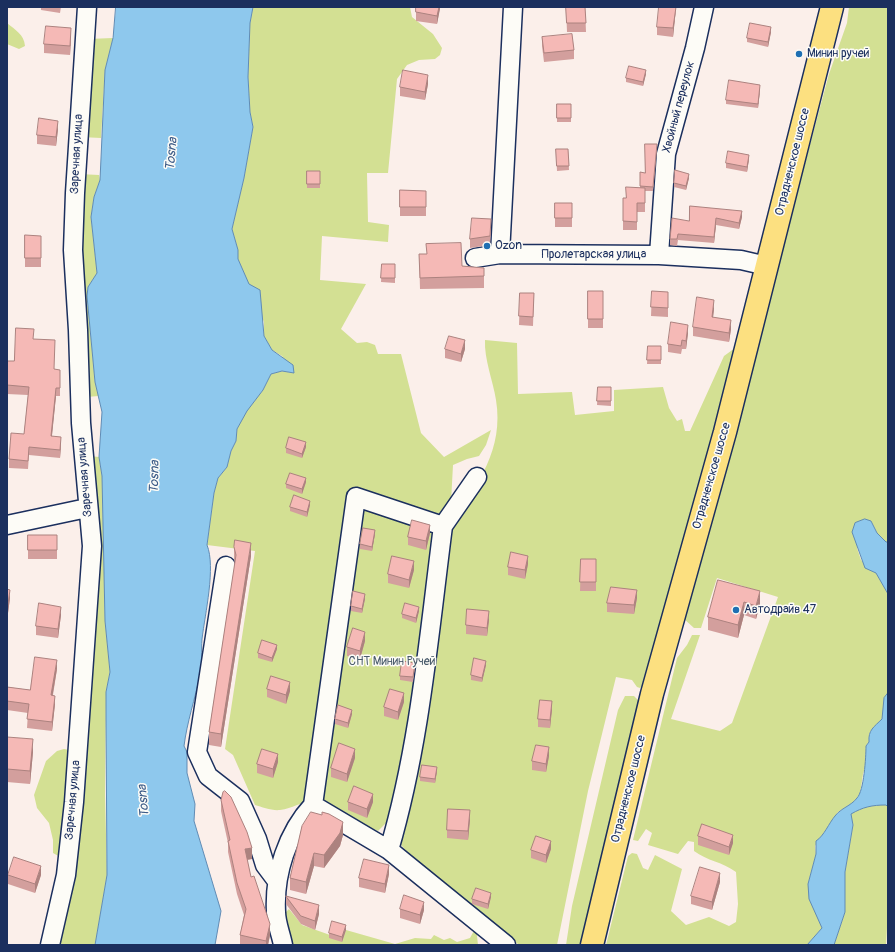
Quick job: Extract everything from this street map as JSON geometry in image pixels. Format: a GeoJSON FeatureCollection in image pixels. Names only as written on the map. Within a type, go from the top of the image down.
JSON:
{"type":"FeatureCollection","features":[{"type":"Feature","properties":{"kind":"main road","name":"Отрадненское шоссе"},"geometry":{"type":"LineString","coordinates":[[592,945],[652,694],[725,432],[832,7]]}},
{"type":"Feature","properties":{"kind":"street","name":"Заречная улица"},"geometry":{"type":"LineString","coordinates":[[50,945],[66,875],[74,802],[92,546],[87,508],[81,423],[78,330],[73,250],[75,185],[87,7]]}},
{"type":"Feature","properties":{"kind":"street"},"geometry":{"type":"LineString","coordinates":[[500,254],[513,7]]}},
{"type":"Feature","properties":{"kind":"street","name":"Хвойный переулок"},"geometry":{"type":"LineString","coordinates":[[659,255],[666,154],[695,48],[704,7]]}},
{"type":"Feature","properties":{"kind":"street","name":"Пролетарская улица"},"geometry":{"type":"LineString","coordinates":[[476,258],[500,254],[659,255],[741,260],[767,266]]}},
{"type":"Feature","properties":{"kind":"street"},"geometry":{"type":"LineString","coordinates":[[389,850],[398,819],[413,754],[443,526],[477,477]]}},
{"type":"Feature","properties":{"kind":"street"},"geometry":{"type":"LineString","coordinates":[[283,945],[276,913],[277,881],[293,831],[302,817],[314,805],[356,497],[443,526]]}},
{"type":"Feature","properties":{"kind":"street"},"geometry":{"type":"LineString","coordinates":[[7,525],[87,508]]}},
{"type":"Feature","properties":{"kind":"street"},"geometry":{"type":"LineString","coordinates":[[226,566],[197,752],[208,776],[240,801],[258,839],[265,865],[277,881]]}},
{"type":"Feature","properties":{"kind":"street"},"geometry":{"type":"LineString","coordinates":[[314,805],[389,850],[506,945]]}},
{"type":"Feature","properties":{"kind":"green space","name":"СНТ Минин Ручей"},"geometry":{"type":"Polygon","coordinates":[[[253,7],[410,7],[412,17],[433,34],[442,48],[440,55],[435,59],[419,60],[407,65],[397,79],[388,173],[367,173],[368,222],[389,225],[388,242],[322,236],[320,280],[366,284],[341,329],[357,343],[367,342],[375,345],[378,354],[401,354],[421,433],[444,457],[491,430],[486,445],[479,456],[453,465],[451,502],[441,513],[432,515],[452,523],[479,480],[487,465],[492,450],[496,434],[496,400],[487,362],[485,340],[517,343],[518,394],[572,392],[575,415],[614,411],[614,390],[663,387],[669,408],[677,421],[682,419],[685,431],[690,431],[724,356],[735,348],[683,562],[644,685],[640,688],[637,687],[632,680],[616,677],[588,791],[557,945],[520,945],[511,940],[440,883],[401,845],[406,821],[403,814],[396,813],[378,831],[314,802],[280,810],[255,805],[233,755],[225,749],[255,551],[207,545],[214,493],[218,478],[227,467],[231,451],[236,441],[237,429],[246,411],[263,390],[271,374],[282,371],[293,373],[282,356],[272,350],[264,336],[264,322],[238,259],[238,250],[232,229],[244,178],[253,127],[250,112],[248,77],[250,23],[253,7]]]}},
{"type":"Feature","properties":{"kind":"green space"},"geometry":{"type":"Polygon","coordinates":[[[849,7],[888,7],[888,542],[886,542],[877,533],[871,521],[857,548],[861,560],[876,572],[888,594],[888,693],[885,699],[883,715],[880,721],[871,730],[869,742],[866,746],[866,764],[860,794],[854,802],[838,812],[815,846],[816,854],[808,884],[822,928],[807,945],[606,945],[628,856],[632,853],[637,854],[643,868],[648,870],[655,855],[682,869],[671,911],[686,925],[709,917],[729,926],[736,922],[738,904],[736,872],[694,851],[694,842],[688,841],[678,854],[648,845],[652,833],[646,829],[638,841],[633,840],[677,658],[687,645],[692,635],[700,635],[671,719],[720,731],[732,723],[778,597],[717,578],[701,628],[694,628],[683,618],[829,74],[847,23],[849,7]]]}},
{"type":"Feature","properties":{"kind":"green space"},"geometry":{"type":"Polygon","coordinates":[[[7,23],[21,35],[25,46],[19,49],[7,44],[7,23]]]}},
{"type":"Feature","properties":{"kind":"green space"},"geometry":{"type":"Polygon","coordinates":[[[113,38],[105,70],[101,138],[81,137],[88,39],[113,38]]]}},
{"type":"Feature","properties":{"kind":"green space"},"geometry":{"type":"Polygon","coordinates":[[[79,174],[99,175],[100,180],[94,197],[91,217],[97,273],[88,287],[87,296],[95,382],[99,396],[86,397],[79,174]]]}},
{"type":"Feature","properties":{"kind":"green space"},"geometry":{"type":"Polygon","coordinates":[[[89,456],[99,457],[102,476],[105,621],[110,672],[106,692],[105,794],[107,875],[95,945],[57,945],[89,456]]]}},
{"type":"Feature","properties":{"kind":"green space"},"geometry":{"type":"Polygon","coordinates":[[[625,696],[634,696],[639,701],[620,789],[580,945],[566,945],[572,906],[618,710],[625,696]]]}},
{"type":"Feature","properties":{"kind":"green space"},"geometry":{"type":"Polygon","coordinates":[[[64,749],[69,750],[62,858],[53,853],[53,840],[49,823],[37,808],[34,795],[46,761],[57,751],[64,749]]]}},
{"type":"Feature","properties":{"kind":"green space"},"geometry":{"type":"Polygon","coordinates":[[[873,805],[887,805],[888,807],[888,911],[886,945],[834,945],[845,912],[845,872],[853,825],[850,814],[861,808],[873,805]]]}},
{"type":"Feature","properties":{"kind":"green space"},"geometry":{"type":"Polygon","coordinates":[[[289,909],[302,925],[342,941],[346,930],[395,944],[415,938],[431,939],[434,935],[444,940],[450,938],[457,942],[470,938],[476,927],[478,945],[291,945],[285,913],[289,909]]]}},
{"type":"Feature","properties":{"kind":"water","name":"Tosna"},"geometry":{"type":"Polygon","coordinates":[[[116,7],[253,7],[250,23],[248,77],[250,112],[253,127],[244,178],[232,229],[238,250],[238,259],[249,284],[260,290],[264,336],[272,350],[293,365],[294,373],[282,371],[271,374],[263,390],[247,411],[237,429],[236,441],[231,451],[227,467],[218,478],[214,493],[207,545],[210,578],[202,639],[202,662],[184,746],[187,752],[187,773],[195,804],[194,821],[221,911],[215,945],[95,945],[107,875],[106,692],[110,672],[105,621],[102,476],[99,457],[102,412],[95,382],[87,296],[88,287],[97,273],[91,217],[94,197],[100,180],[105,70],[113,38],[116,7]]]}},
{"type":"Feature","properties":{"kind":"water"},"geometry":{"type":"Polygon","coordinates":[[[865,519],[871,521],[877,533],[886,542],[888,542],[888,594],[876,573],[865,568],[852,532],[855,523],[865,519]]]}},
{"type":"Feature","properties":{"kind":"water"},"geometry":{"type":"Polygon","coordinates":[[[888,693],[888,807],[886,805],[872,806],[851,814],[853,825],[845,872],[845,912],[834,945],[807,945],[822,928],[809,899],[808,884],[816,854],[816,841],[822,836],[837,813],[855,801],[859,794],[864,774],[866,746],[869,742],[869,734],[882,719],[884,698],[888,693]]]}},
{"type":"Feature","properties":{"kind":"building"},"geometry":{"type":"Polygon","coordinates":[[[416,7],[439,7],[437,16],[416,12],[416,7]]]}},
{"type":"Feature","properties":{"kind":"building"},"geometry":{"type":"Polygon","coordinates":[[[566,7],[585,7],[586,23],[567,23],[566,7]]]}},
{"type":"Feature","properties":{"kind":"building"},"geometry":{"type":"Polygon","coordinates":[[[659,7],[676,7],[673,28],[657,27],[659,7]]]}},
{"type":"Feature","properties":{"kind":"building"},"geometry":{"type":"Polygon","coordinates":[[[750,23],[771,27],[768,42],[747,38],[750,23]]]}},
{"type":"Feature","properties":{"kind":"building"},"geometry":{"type":"Polygon","coordinates":[[[46,26],[71,28],[70,46],[44,44],[46,26]]]}},
{"type":"Feature","properties":{"kind":"building"},"geometry":{"type":"Polygon","coordinates":[[[572,34],[574,50],[544,53],[542,37],[572,34]]]}},
{"type":"Feature","properties":{"kind":"building"},"geometry":{"type":"Polygon","coordinates":[[[629,66],[646,70],[643,82],[626,78],[629,66]]]}},
{"type":"Feature","properties":{"kind":"building"},"geometry":{"type":"Polygon","coordinates":[[[403,70],[428,75],[425,92],[400,87],[403,70]]]}},
{"type":"Feature","properties":{"kind":"building"},"geometry":{"type":"Polygon","coordinates":[[[729,80],[760,85],[758,104],[726,100],[729,80]]]}},
{"type":"Feature","properties":{"kind":"building"},"geometry":{"type":"Polygon","coordinates":[[[557,104],[571,104],[571,118],[557,118],[557,104]]]}},
{"type":"Feature","properties":{"kind":"building"},"geometry":{"type":"Polygon","coordinates":[[[39,118],[58,121],[56,137],[37,135],[39,118]]]}},
{"type":"Feature","properties":{"kind":"building"},"geometry":{"type":"Polygon","coordinates":[[[645,144],[657,144],[653,187],[640,186],[640,172],[645,173],[645,144]]]}},
{"type":"Feature","properties":{"kind":"building"},"geometry":{"type":"Polygon","coordinates":[[[556,149],[568,149],[569,166],[557,166],[556,149]]]}},
{"type":"Feature","properties":{"kind":"building"},"geometry":{"type":"Polygon","coordinates":[[[728,151],[749,155],[747,167],[726,163],[728,151]]]}},
{"type":"Feature","properties":{"kind":"building"},"geometry":{"type":"Polygon","coordinates":[[[675,170],[689,174],[686,186],[674,183],[675,170]]]}},
{"type":"Feature","properties":{"kind":"building"},"geometry":{"type":"Polygon","coordinates":[[[307,171],[320,171],[320,184],[307,184],[307,171]]]}},
{"type":"Feature","properties":{"kind":"building"},"geometry":{"type":"Polygon","coordinates":[[[626,187],[645,188],[645,203],[637,203],[637,222],[623,221],[623,198],[626,198],[626,187]]]}},
{"type":"Feature","properties":{"kind":"building"},"geometry":{"type":"Polygon","coordinates":[[[400,190],[426,191],[426,207],[400,207],[400,190]]]}},
{"type":"Feature","properties":{"kind":"building"},"geometry":{"type":"Polygon","coordinates":[[[555,203],[572,203],[572,218],[555,218],[555,203]]]}},
{"type":"Feature","properties":{"kind":"building"},"geometry":{"type":"Polygon","coordinates":[[[690,206],[742,211],[739,223],[716,218],[714,237],[678,234],[677,239],[670,239],[672,218],[689,221],[690,206]]]}},
{"type":"Feature","properties":{"kind":"building"},"geometry":{"type":"Polygon","coordinates":[[[472,218],[491,219],[490,236],[470,239],[472,218]]]}},
{"type":"Feature","properties":{"kind":"building"},"geometry":{"type":"Polygon","coordinates":[[[25,235],[41,236],[41,258],[25,258],[25,235]]]}},
{"type":"Feature","properties":{"kind":"building"},"geometry":{"type":"Polygon","coordinates":[[[461,243],[462,266],[484,268],[484,276],[420,278],[419,254],[427,254],[426,244],[461,243]]]}},
{"type":"Feature","properties":{"kind":"building"},"geometry":{"type":"Polygon","coordinates":[[[382,264],[395,264],[395,278],[381,278],[382,264]]]}},
{"type":"Feature","properties":{"kind":"building"},"geometry":{"type":"Polygon","coordinates":[[[588,291],[603,291],[603,319],[588,319],[588,291]]]}},
{"type":"Feature","properties":{"kind":"building"},"geometry":{"type":"Polygon","coordinates":[[[652,291],[668,292],[668,308],[651,307],[652,291]]]}},
{"type":"Feature","properties":{"kind":"building"},"geometry":{"type":"Polygon","coordinates":[[[520,293],[534,293],[533,317],[519,316],[520,293]]]}},
{"type":"Feature","properties":{"kind":"building"},"geometry":{"type":"Polygon","coordinates":[[[697,297],[714,300],[712,317],[731,320],[729,333],[693,327],[697,297]]]}},
{"type":"Feature","properties":{"kind":"building"},"geometry":{"type":"Polygon","coordinates":[[[671,322],[688,325],[686,341],[682,340],[681,346],[668,344],[671,322]]]}},
{"type":"Feature","properties":{"kind":"building"},"geometry":{"type":"Polygon","coordinates":[[[16,328],[34,329],[33,339],[55,340],[54,369],[60,370],[60,388],[56,388],[51,436],[61,437],[60,450],[29,447],[28,461],[9,459],[11,433],[24,434],[29,387],[7,385],[7,361],[14,361],[16,328]]]}},
{"type":"Feature","properties":{"kind":"building"},"geometry":{"type":"Polygon","coordinates":[[[449,336],[465,340],[461,354],[445,349],[449,336]]]}},
{"type":"Feature","properties":{"kind":"building"},"geometry":{"type":"Polygon","coordinates":[[[648,346],[661,346],[661,360],[647,360],[648,346]]]}},
{"type":"Feature","properties":{"kind":"building"},"geometry":{"type":"Polygon","coordinates":[[[598,387],[611,387],[611,401],[597,401],[598,387]]]}},
{"type":"Feature","properties":{"kind":"building"},"geometry":{"type":"Polygon","coordinates":[[[289,437],[306,442],[302,454],[286,448],[289,437]]]}},
{"type":"Feature","properties":{"kind":"building"},"geometry":{"type":"Polygon","coordinates":[[[290,473],[306,478],[302,489],[286,484],[290,473]]]}},
{"type":"Feature","properties":{"kind":"building"},"geometry":{"type":"Polygon","coordinates":[[[294,495],[310,501],[307,512],[290,507],[294,495]]]}},
{"type":"Feature","properties":{"kind":"building"},"geometry":{"type":"Polygon","coordinates":[[[412,520],[430,525],[426,541],[408,537],[412,520]]]}},
{"type":"Feature","properties":{"kind":"building"},"geometry":{"type":"Polygon","coordinates":[[[363,528],[375,530],[372,547],[360,544],[363,528]]]}},
{"type":"Feature","properties":{"kind":"building"},"geometry":{"type":"Polygon","coordinates":[[[28,535],[57,535],[57,550],[28,550],[28,535]]]}},
{"type":"Feature","properties":{"kind":"building"},"geometry":{"type":"Polygon","coordinates":[[[235,540],[251,543],[221,734],[209,732],[236,555],[234,547],[235,540]]]}},
{"type":"Feature","properties":{"kind":"building"},"geometry":{"type":"Polygon","coordinates":[[[511,552],[528,556],[525,570],[508,567],[511,552]]]}},
{"type":"Feature","properties":{"kind":"building"},"geometry":{"type":"Polygon","coordinates":[[[392,556],[414,561],[409,580],[388,574],[392,556]]]}},
{"type":"Feature","properties":{"kind":"building"},"geometry":{"type":"Polygon","coordinates":[[[581,559],[596,559],[596,582],[580,582],[581,559]]]}},
{"type":"Feature","properties":{"kind":"building"},"geometry":{"type":"Polygon","coordinates":[[[718,580],[760,591],[756,606],[744,602],[738,625],[708,617],[718,580]]]}},
{"type":"Feature","properties":{"kind":"building"},"geometry":{"type":"Polygon","coordinates":[[[611,587],[637,590],[634,605],[607,603],[611,587]]]}},
{"type":"Feature","properties":{"kind":"building"},"geometry":{"type":"Polygon","coordinates":[[[7,589],[10,590],[8,604],[7,604],[7,589]]]}},
{"type":"Feature","properties":{"kind":"building"},"geometry":{"type":"Polygon","coordinates":[[[353,591],[365,594],[362,609],[351,606],[353,591]]]}},
{"type":"Feature","properties":{"kind":"building"},"geometry":{"type":"Polygon","coordinates":[[[39,603],[61,607],[58,629],[36,626],[39,603]]]}},
{"type":"Feature","properties":{"kind":"building"},"geometry":{"type":"Polygon","coordinates":[[[405,603],[419,607],[416,618],[402,614],[405,603]]]}},
{"type":"Feature","properties":{"kind":"building"},"geometry":{"type":"Polygon","coordinates":[[[467,609],[489,611],[487,628],[466,625],[467,609]]]}},
{"type":"Feature","properties":{"kind":"building"},"geometry":{"type":"Polygon","coordinates":[[[353,628],[365,632],[360,651],[347,647],[353,628]]]}},
{"type":"Feature","properties":{"kind":"building"},"geometry":{"type":"Polygon","coordinates":[[[262,640],[277,645],[272,658],[258,653],[262,640]]]}},
{"type":"Feature","properties":{"kind":"building"},"geometry":{"type":"Polygon","coordinates":[[[35,657],[57,660],[51,695],[55,696],[52,722],[27,719],[29,704],[7,701],[7,687],[30,690],[35,657]]]}},
{"type":"Feature","properties":{"kind":"building"},"geometry":{"type":"Polygon","coordinates":[[[474,658],[486,661],[482,678],[471,675],[474,658]]]}},
{"type":"Feature","properties":{"kind":"building"},"geometry":{"type":"Polygon","coordinates":[[[402,661],[415,663],[413,677],[400,676],[402,661]]]}},
{"type":"Feature","properties":{"kind":"building"},"geometry":{"type":"Polygon","coordinates":[[[271,676],[290,682],[286,695],[267,689],[271,676]]]}},
{"type":"Feature","properties":{"kind":"building"},"geometry":{"type":"Polygon","coordinates":[[[390,689],[404,693],[398,712],[384,707],[390,689]]]}},
{"type":"Feature","properties":{"kind":"building"},"geometry":{"type":"Polygon","coordinates":[[[540,700],[552,701],[550,720],[538,719],[540,700]]]}},
{"type":"Feature","properties":{"kind":"building"},"geometry":{"type":"Polygon","coordinates":[[[338,705],[352,710],[348,723],[335,719],[338,705]]]}},
{"type":"Feature","properties":{"kind":"building"},"geometry":{"type":"Polygon","coordinates":[[[7,737],[33,739],[30,771],[7,769],[7,737]]]}},
{"type":"Feature","properties":{"kind":"building"},"geometry":{"type":"Polygon","coordinates":[[[339,743],[355,749],[347,774],[331,768],[339,743]]]}},
{"type":"Feature","properties":{"kind":"building"},"geometry":{"type":"Polygon","coordinates":[[[536,745],[549,747],[546,764],[532,761],[536,745]]]}},
{"type":"Feature","properties":{"kind":"building"},"geometry":{"type":"Polygon","coordinates":[[[262,749],[278,754],[273,769],[257,764],[262,749]]]}},
{"type":"Feature","properties":{"kind":"building"},"geometry":{"type":"Polygon","coordinates":[[[422,765],[437,767],[435,779],[420,777],[422,765]]]}},
{"type":"Feature","properties":{"kind":"building"},"geometry":{"type":"Polygon","coordinates":[[[354,786],[373,794],[367,809],[348,802],[354,786]]]}},
{"type":"Feature","properties":{"kind":"building"},"geometry":{"type":"Polygon","coordinates":[[[225,791],[231,797],[247,832],[252,848],[245,849],[251,877],[254,876],[270,924],[266,941],[240,935],[246,909],[237,883],[228,841],[230,840],[221,800],[223,792],[225,791]]]}},
{"type":"Feature","properties":{"kind":"building"},"geometry":{"type":"Polygon","coordinates":[[[448,809],[470,810],[468,831],[447,830],[448,809]]]}},
{"type":"Feature","properties":{"kind":"building"},"geometry":{"type":"Polygon","coordinates":[[[311,812],[322,815],[322,812],[329,814],[343,822],[340,833],[324,855],[314,853],[306,882],[290,878],[302,826],[311,812]]]}},
{"type":"Feature","properties":{"kind":"building"},"geometry":{"type":"Polygon","coordinates":[[[702,824],[733,835],[729,847],[698,836],[702,824]]]}},
{"type":"Feature","properties":{"kind":"building"},"geometry":{"type":"Polygon","coordinates":[[[536,836],[551,841],[546,855],[531,850],[536,836]]]}},
{"type":"Feature","properties":{"kind":"building"},"geometry":{"type":"Polygon","coordinates":[[[14,857],[41,866],[35,884],[8,875],[14,857]]]}},
{"type":"Feature","properties":{"kind":"building"},"geometry":{"type":"Polygon","coordinates":[[[364,859],[389,865],[385,884],[359,878],[364,859]]]}},
{"type":"Feature","properties":{"kind":"building"},"geometry":{"type":"Polygon","coordinates":[[[700,867],[720,873],[712,902],[691,896],[700,867]]]}},
{"type":"Feature","properties":{"kind":"building"},"geometry":{"type":"Polygon","coordinates":[[[476,888],[491,893],[488,904],[472,899],[476,888]]]}},
{"type":"Feature","properties":{"kind":"building"},"geometry":{"type":"Polygon","coordinates":[[[404,895],[424,902],[420,915],[400,909],[404,895]]]}},
{"type":"Feature","properties":{"kind":"building"},"geometry":{"type":"Polygon","coordinates":[[[286,896],[319,905],[315,921],[301,916],[286,896]]]}},
{"type":"Feature","properties":{"kind":"building"},"geometry":{"type":"Polygon","coordinates":[[[332,921],[346,925],[342,937],[329,933],[332,921]]]}},
{"type":"Feature","properties":{"kind":"place","name":"Минин ручей"},"geometry":{"type":"Point","coordinates":[799,54]}},
{"type":"Feature","properties":{"kind":"place","name":"Ozon"},"geometry":{"type":"Point","coordinates":[487,246]}},
{"type":"Feature","properties":{"kind":"place","name":"Автодрайв 47"},"geometry":{"type":"Point","coordinates":[736,610]}}]}
